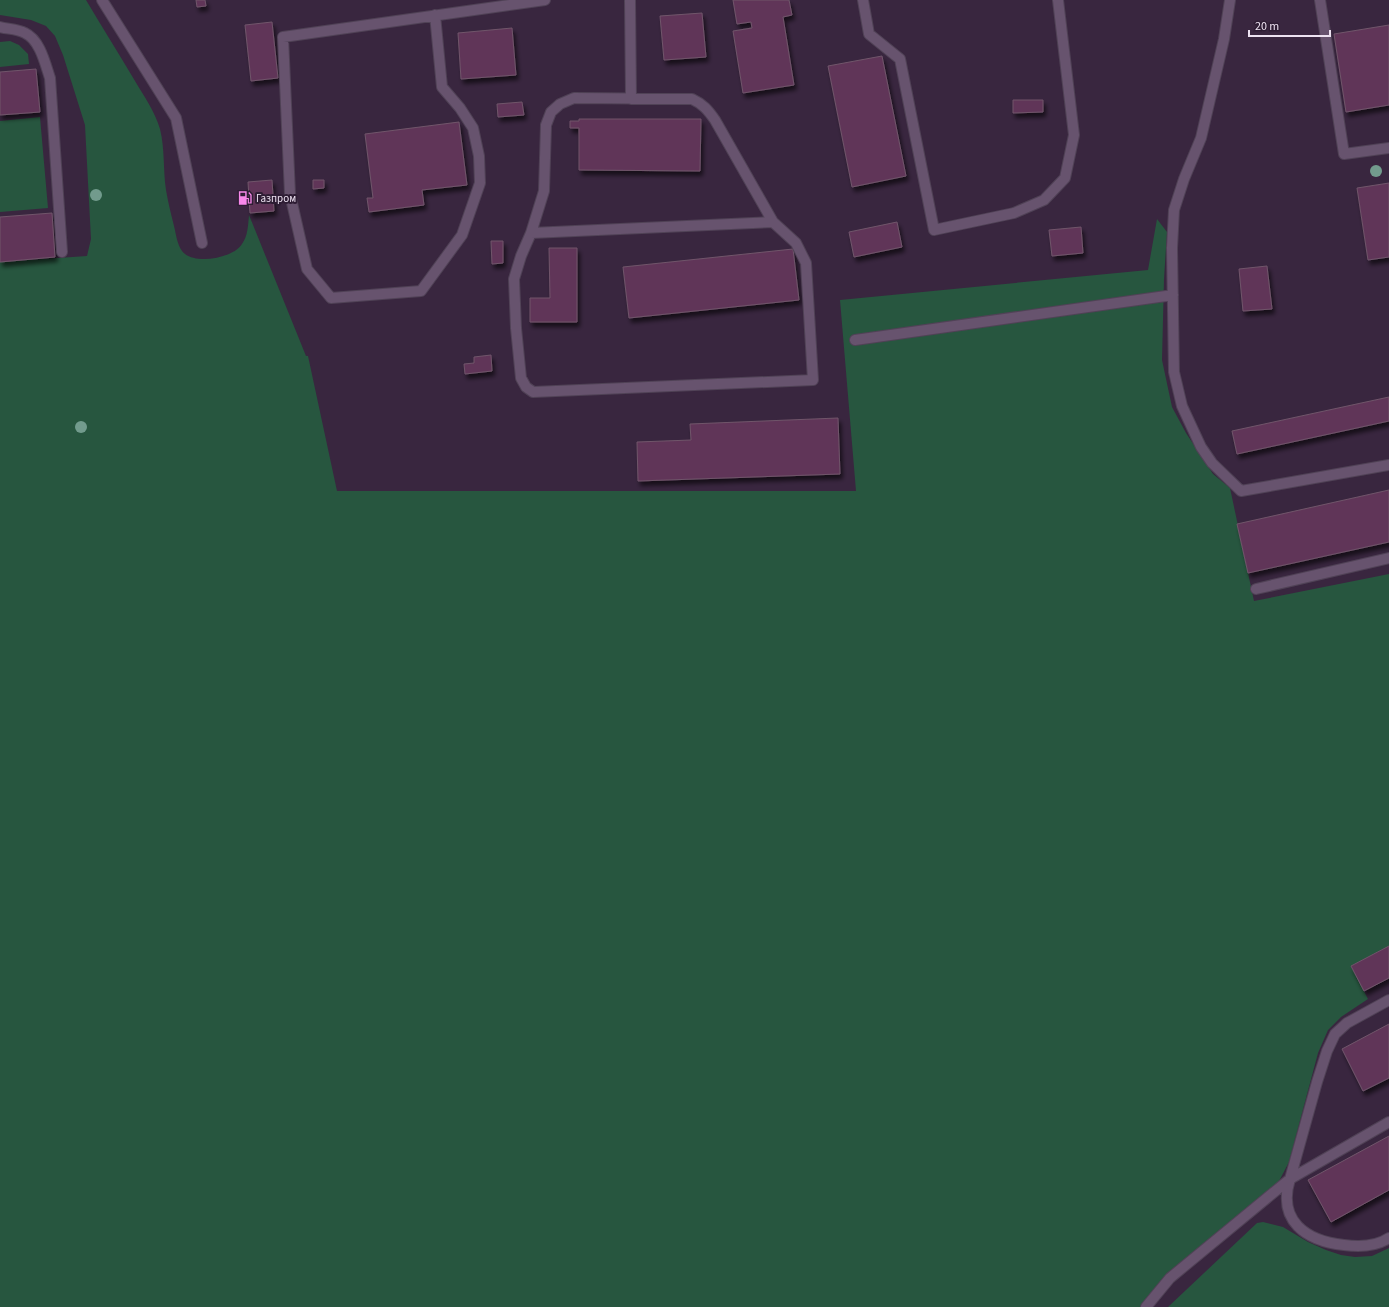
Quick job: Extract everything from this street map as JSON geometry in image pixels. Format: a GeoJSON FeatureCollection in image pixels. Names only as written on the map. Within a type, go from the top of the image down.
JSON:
{"type":"FeatureCollection","features":[{"type":"Feature","properties":{"kind":"lane"},"geometry":{"type":"LineString","coordinates":[[102,0],[176,118],[202,243]]}},
{"type":"Feature","properties":{"kind":"lane"},"geometry":{"type":"LineString","coordinates":[[435,15],[442,87],[460,108],[473,128],[479,156],[480,183],[462,235],[421,291],[331,298],[308,268],[290,194],[283,36],[435,15],[545,0]]}},
{"type":"Feature","properties":{"kind":"lane"},"geometry":{"type":"LineString","coordinates":[[630,0],[631,98]]}},
{"type":"Feature","properties":{"kind":"lane"},"geometry":{"type":"LineString","coordinates":[[863,0],[869,34],[900,58],[934,230],[1014,213],[1044,200],[1065,178],[1074,135],[1058,0]]}},
{"type":"Feature","properties":{"kind":"lane"},"geometry":{"type":"LineString","coordinates":[[1230,0],[1224,39],[1201,138],[1184,179],[1174,210],[1172,248],[1174,372],[1182,406],[1201,448],[1212,463],[1241,492],[1389,465]]}},
{"type":"Feature","properties":{"kind":"lane"},"geometry":{"type":"LineString","coordinates":[[1320,0],[1344,154],[1389,148]]}},
{"type":"Feature","properties":{"kind":"lane"},"geometry":{"type":"LineString","coordinates":[[0,27],[25,33],[36,43],[42,54],[50,78],[62,252]]}},
{"type":"Feature","properties":{"kind":"lane"},"geometry":{"type":"LineString","coordinates":[[574,98],[631,98],[692,99],[700,102],[706,107],[773,222],[796,243],[806,263],[813,380],[533,392],[526,387],[521,378],[516,328],[514,279],[521,256],[531,233],[544,191],[546,125],[551,112],[560,104],[574,98]]}},
{"type":"Feature","properties":{"kind":"lane"},"geometry":{"type":"LineString","coordinates":[[531,233],[773,222]]}},
{"type":"Feature","properties":{"kind":"lane"},"geometry":{"type":"LineString","coordinates":[[855,340],[1173,295]]}},
{"type":"Feature","properties":{"kind":"lane"},"geometry":{"type":"LineString","coordinates":[[1256,589],[1389,558]]}},
{"type":"Feature","properties":{"kind":"lane"},"geometry":{"type":"LineString","coordinates":[[1389,1000],[1347,1023],[1335,1034],[1327,1051],[1317,1082],[1286,1192],[1290,1216],[1298,1226],[1315,1238],[1333,1244],[1350,1246],[1365,1246],[1384,1241],[1389,1238]]}},
{"type":"Feature","properties":{"kind":"lane"},"geometry":{"type":"LineString","coordinates":[[1146,1307],[1170,1278],[1290,1179],[1389,1122]]}},
{"type":"Feature","properties":{"kind":"green space"},"geometry":{"type":"Polygon","coordinates":[[[0,0],[86,0],[146,98],[158,123],[163,144],[167,194],[177,239],[182,251],[187,256],[204,259],[213,258],[231,253],[238,249],[245,238],[249,215],[306,356],[308,356],[337,491],[856,491],[840,300],[1148,270],[1157,219],[1167,232],[1162,360],[1172,407],[1186,433],[1213,474],[1230,488],[1254,601],[1389,574],[1389,946],[1351,966],[1368,999],[1341,1017],[1328,1030],[1318,1053],[1289,1162],[1277,1185],[1145,1307],[0,1307],[0,262],[87,256],[91,239],[85,125],[63,55],[55,36],[46,26],[31,20],[0,15],[0,0]]]}},
{"type":"Feature","properties":{"kind":"green space"},"geometry":{"type":"Polygon","coordinates":[[[10,41],[19,45],[28,54],[29,64],[0,67],[0,42],[10,41]]]}},
{"type":"Feature","properties":{"kind":"green space"},"geometry":{"type":"Polygon","coordinates":[[[40,117],[48,208],[0,212],[0,121],[40,117]]]}},
{"type":"Feature","properties":{"kind":"green space"},"geometry":{"type":"Polygon","coordinates":[[[1263,1222],[1283,1227],[1308,1242],[1341,1255],[1355,1257],[1372,1256],[1389,1248],[1389,1307],[1168,1307],[1257,1223],[1263,1222]]]}},
{"type":"Feature","properties":{"kind":"building"},"geometry":{"type":"Polygon","coordinates":[[[196,0],[205,0],[206,6],[197,7],[196,0]]]}},
{"type":"Feature","properties":{"kind":"building"},"geometry":{"type":"Polygon","coordinates":[[[733,0],[789,0],[792,15],[783,17],[794,85],[743,93],[733,31],[752,28],[751,22],[737,24],[733,0]]]}},
{"type":"Feature","properties":{"kind":"building"},"geometry":{"type":"Polygon","coordinates":[[[702,13],[706,57],[664,60],[660,16],[702,13]]]}},
{"type":"Feature","properties":{"kind":"building"},"geometry":{"type":"Polygon","coordinates":[[[272,22],[278,78],[251,81],[245,25],[272,22]]]}},
{"type":"Feature","properties":{"kind":"building"},"geometry":{"type":"Polygon","coordinates":[[[1389,25],[1389,105],[1346,112],[1334,34],[1389,25]]]}},
{"type":"Feature","properties":{"kind":"building"},"geometry":{"type":"Polygon","coordinates":[[[512,28],[516,75],[461,79],[458,33],[512,28]]]}},
{"type":"Feature","properties":{"kind":"building"},"geometry":{"type":"Polygon","coordinates":[[[882,56],[906,176],[852,187],[828,66],[882,56]]]}},
{"type":"Feature","properties":{"kind":"building"},"geometry":{"type":"Polygon","coordinates":[[[36,69],[40,112],[0,115],[0,72],[36,69]]]}},
{"type":"Feature","properties":{"kind":"building"},"geometry":{"type":"Polygon","coordinates":[[[1013,100],[1043,100],[1043,112],[1013,113],[1013,100]]]}},
{"type":"Feature","properties":{"kind":"building"},"geometry":{"type":"Polygon","coordinates":[[[522,102],[524,115],[498,117],[497,104],[522,102]]]}},
{"type":"Feature","properties":{"kind":"building"},"geometry":{"type":"Polygon","coordinates":[[[579,119],[701,119],[700,171],[579,170],[579,128],[570,128],[570,121],[579,121],[579,119]]]}},
{"type":"Feature","properties":{"kind":"building"},"geometry":{"type":"Polygon","coordinates":[[[459,122],[467,185],[422,190],[424,205],[369,212],[367,198],[373,198],[365,134],[459,122]]]}},
{"type":"Feature","properties":{"kind":"building"},"geometry":{"type":"Polygon","coordinates":[[[272,180],[274,211],[250,213],[248,182],[272,180]]]}},
{"type":"Feature","properties":{"kind":"building"},"geometry":{"type":"Polygon","coordinates":[[[313,180],[324,180],[324,188],[313,189],[313,180]]]}},
{"type":"Feature","properties":{"kind":"building"},"geometry":{"type":"Polygon","coordinates":[[[1389,183],[1389,257],[1368,260],[1357,188],[1389,183]]]}},
{"type":"Feature","properties":{"kind":"building"},"geometry":{"type":"Polygon","coordinates":[[[52,213],[55,257],[0,262],[0,217],[52,213]]]}},
{"type":"Feature","properties":{"kind":"building"},"geometry":{"type":"Polygon","coordinates":[[[897,222],[902,247],[854,257],[849,232],[897,222]]]}},
{"type":"Feature","properties":{"kind":"building"},"geometry":{"type":"Polygon","coordinates":[[[1081,227],[1083,253],[1052,256],[1049,230],[1081,227]]]}},
{"type":"Feature","properties":{"kind":"building"},"geometry":{"type":"Polygon","coordinates":[[[491,241],[503,241],[503,263],[492,264],[491,241]]]}},
{"type":"Feature","properties":{"kind":"building"},"geometry":{"type":"Polygon","coordinates":[[[549,248],[577,248],[577,322],[530,322],[530,298],[550,298],[549,248]]]}},
{"type":"Feature","properties":{"kind":"building"},"geometry":{"type":"Polygon","coordinates":[[[793,249],[799,300],[629,318],[623,267],[793,249]]]}},
{"type":"Feature","properties":{"kind":"building"},"geometry":{"type":"Polygon","coordinates":[[[1267,266],[1272,309],[1243,311],[1239,269],[1267,266]]]}},
{"type":"Feature","properties":{"kind":"building"},"geometry":{"type":"Polygon","coordinates":[[[491,355],[492,371],[465,374],[464,364],[474,363],[474,357],[491,355]]]}},
{"type":"Feature","properties":{"kind":"building"},"geometry":{"type":"Polygon","coordinates":[[[1389,397],[1389,421],[1237,454],[1232,431],[1389,397]]]}},
{"type":"Feature","properties":{"kind":"building"},"geometry":{"type":"Polygon","coordinates":[[[838,418],[840,474],[638,481],[637,442],[691,440],[690,424],[838,418]]]}},
{"type":"Feature","properties":{"kind":"building"},"geometry":{"type":"Polygon","coordinates":[[[1389,490],[1389,542],[1248,573],[1237,524],[1389,490]]]}},
{"type":"Feature","properties":{"kind":"building"},"geometry":{"type":"Polygon","coordinates":[[[1389,946],[1389,978],[1364,991],[1351,966],[1389,946]]]}},
{"type":"Feature","properties":{"kind":"building"},"geometry":{"type":"Polygon","coordinates":[[[1389,1024],[1389,1078],[1363,1091],[1342,1049],[1389,1024]]]}},
{"type":"Feature","properties":{"kind":"building"},"geometry":{"type":"Polygon","coordinates":[[[1389,1136],[1389,1190],[1331,1222],[1308,1180],[1389,1136]]]}},
{"type":"Feature","properties":{"kind":"place","name":"Газпром"},"geometry":{"type":"Point","coordinates":[245,198]}}]}
